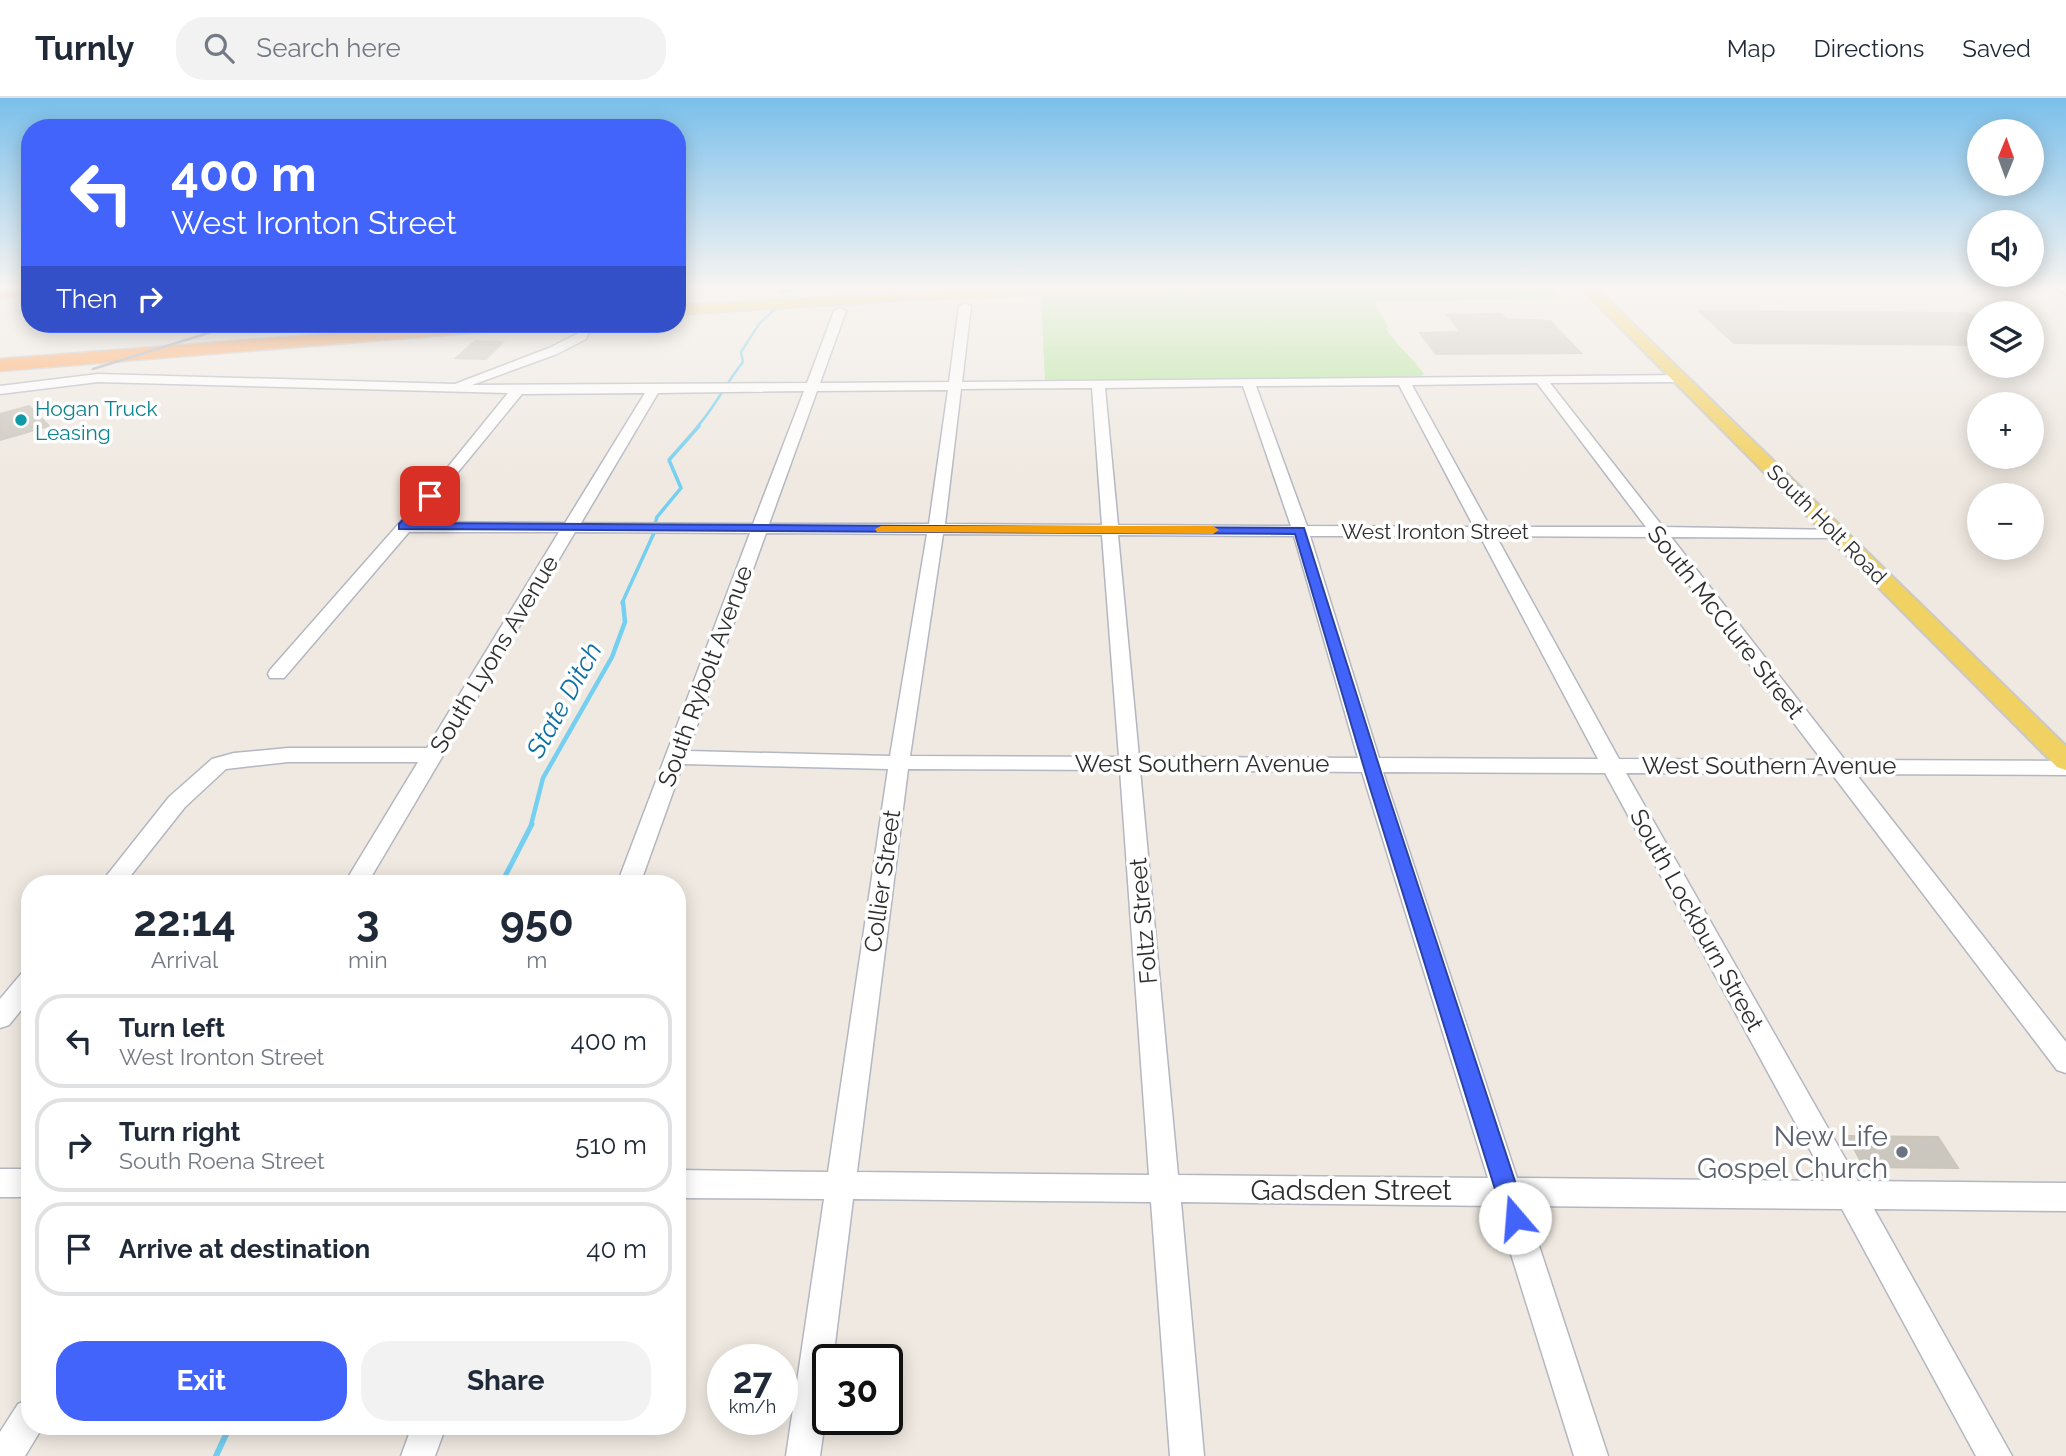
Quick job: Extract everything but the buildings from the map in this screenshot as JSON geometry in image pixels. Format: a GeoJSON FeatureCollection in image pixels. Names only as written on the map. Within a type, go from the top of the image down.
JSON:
{"type":"FeatureCollection","features":[{"type":"Feature","properties":{"kind":"highway"},"geometry":{"type":"LineString","coordinates":[[0,359],[111,350]]}},
{"type":"Feature","properties":{"kind":"highway"},"geometry":{"type":"LineString","coordinates":[[0,367],[197,350]]}},
{"type":"Feature","properties":{"kind":"main road","name":"South Holt Road"},"geometry":{"type":"LineString","coordinates":[[1651,350],[2066,761]]}},
{"type":"Feature","properties":{"kind":"street"},"geometry":{"type":"LineString","coordinates":[[445,389],[554,350]]}},
{"type":"Feature","properties":{"kind":"street","name":"South Rybolt Avenue"},"geometry":{"type":"LineString","coordinates":[[631,875],[826,350]]}},
{"type":"Feature","properties":{"kind":"street","name":"Collier Street"},"geometry":{"type":"LineString","coordinates":[[803,1456],[899,762],[936,530],[960,350]]}},
{"type":"Feature","properties":{"kind":"street"},"geometry":{"type":"LineString","coordinates":[[0,390],[103,378],[518,390],[1679,378]]}},
{"type":"Feature","properties":{"kind":"street","name":"South McClure Street"},"geometry":{"type":"LineString","coordinates":[[1541,380],[2066,1062]]}},
{"type":"Feature","properties":{"kind":"street","name":"South Lockburn Street"},"geometry":{"type":"LineString","coordinates":[[1404,382],[1611,764],[1995,1456]]}},
{"type":"Feature","properties":{"kind":"street"},"geometry":{"type":"LineString","coordinates":[[1249,384],[1300,530],[1370,763],[1591,1456]]}},
{"type":"Feature","properties":{"kind":"street","name":"Foltz Street"},"geometry":{"type":"LineString","coordinates":[[1098,385],[1187,1456]]}},
{"type":"Feature","properties":{"kind":"street","name":"South Lyons Avenue"},"geometry":{"type":"LineString","coordinates":[[360,875],[654,389]]}},
{"type":"Feature","properties":{"kind":"street"},"geometry":{"type":"LineString","coordinates":[[277,674],[518,390]]}},
{"type":"Feature","properties":{"kind":"street","name":"West Ironton Street"},"geometry":{"type":"LineString","coordinates":[[404,527],[1836,533]]}},
{"type":"Feature","properties":{"kind":"street"},"geometry":{"type":"LineString","coordinates":[[119,875],[197,782],[223,762],[262,757],[433,755]]}},
{"type":"Feature","properties":{"kind":"street","name":"West Southern Avenue"},"geometry":{"type":"LineString","coordinates":[[675,757],[899,762],[2066,768]]}},
{"type":"Feature","properties":{"kind":"street"},"geometry":{"type":"LineString","coordinates":[[0,1017],[21,992]]}},
{"type":"Feature","properties":{"kind":"street"},"geometry":{"type":"LineString","coordinates":[[0,1183],[21,1183]]}},
{"type":"Feature","properties":{"kind":"street","name":"Gadsden Street"},"geometry":{"type":"LineString","coordinates":[[686,1184],[2066,1197]]}},
{"type":"Feature","properties":{"kind":"street"},"geometry":{"type":"LineString","coordinates":[[5,1456],[21,1430]]}},
{"type":"Feature","properties":{"kind":"street"},"geometry":{"type":"LineString","coordinates":[[418,1456],[426,1435]]}},
{"type":"Feature","properties":{"kind":"green space"},"geometry":{"type":"Polygon","coordinates":[[[1044,350],[1404,350],[1424,374],[1419,378],[1045,381],[1044,350]]]}},
{"type":"Feature","properties":{"kind":"waterway","name":"State Ditch"},"geometry":{"type":"LineString","coordinates":[[697,427],[743,362],[742,350]]}},
{"type":"Feature","properties":{"kind":"waterway","name":"State Ditch"},"geometry":{"type":"LineString","coordinates":[[655,524],[657,517],[681,488],[669,460],[699,426]]}},
{"type":"Feature","properties":{"kind":"waterway","name":"State Ditch"},"geometry":{"type":"LineString","coordinates":[[622,603],[654,533]]}},
{"type":"Feature","properties":{"kind":"waterway","name":"State Ditch"},"geometry":{"type":"LineString","coordinates":[[531,825],[543,778],[612,657],[625,622],[623,602]]}},
{"type":"Feature","properties":{"kind":"waterway","name":"State Ditch"},"geometry":{"type":"LineString","coordinates":[[506,875],[532,824]]}},
{"type":"Feature","properties":{"kind":"waterway","name":"State Ditch"},"geometry":{"type":"LineString","coordinates":[[216,1456],[226,1435]]}},
{"type":"Feature","properties":{"kind":"railway"},"geometry":{"type":"LineString","coordinates":[[93,369],[153,350]]}},
{"type":"Feature","properties":{"kind":"slow traffic"},"geometry":{"type":"LineString","coordinates":[[881,529],[1213,530]]}},
{"type":"Feature","properties":{"kind":"place","name":"Hogan Truck Leasing"},"geometry":{"type":"Point","coordinates":[21,420]}},
{"type":"Feature","properties":{"kind":"place","name":"New Life Gospel Church"},"geometry":{"type":"Point","coordinates":[1902,1152]}},
{"type":"Feature","properties":{"kind":"route"},"geometry":{"type":"LineString","coordinates":[[430,496],[404,527],[1300,530],[1378,788],[1515,1218]]}}]}
